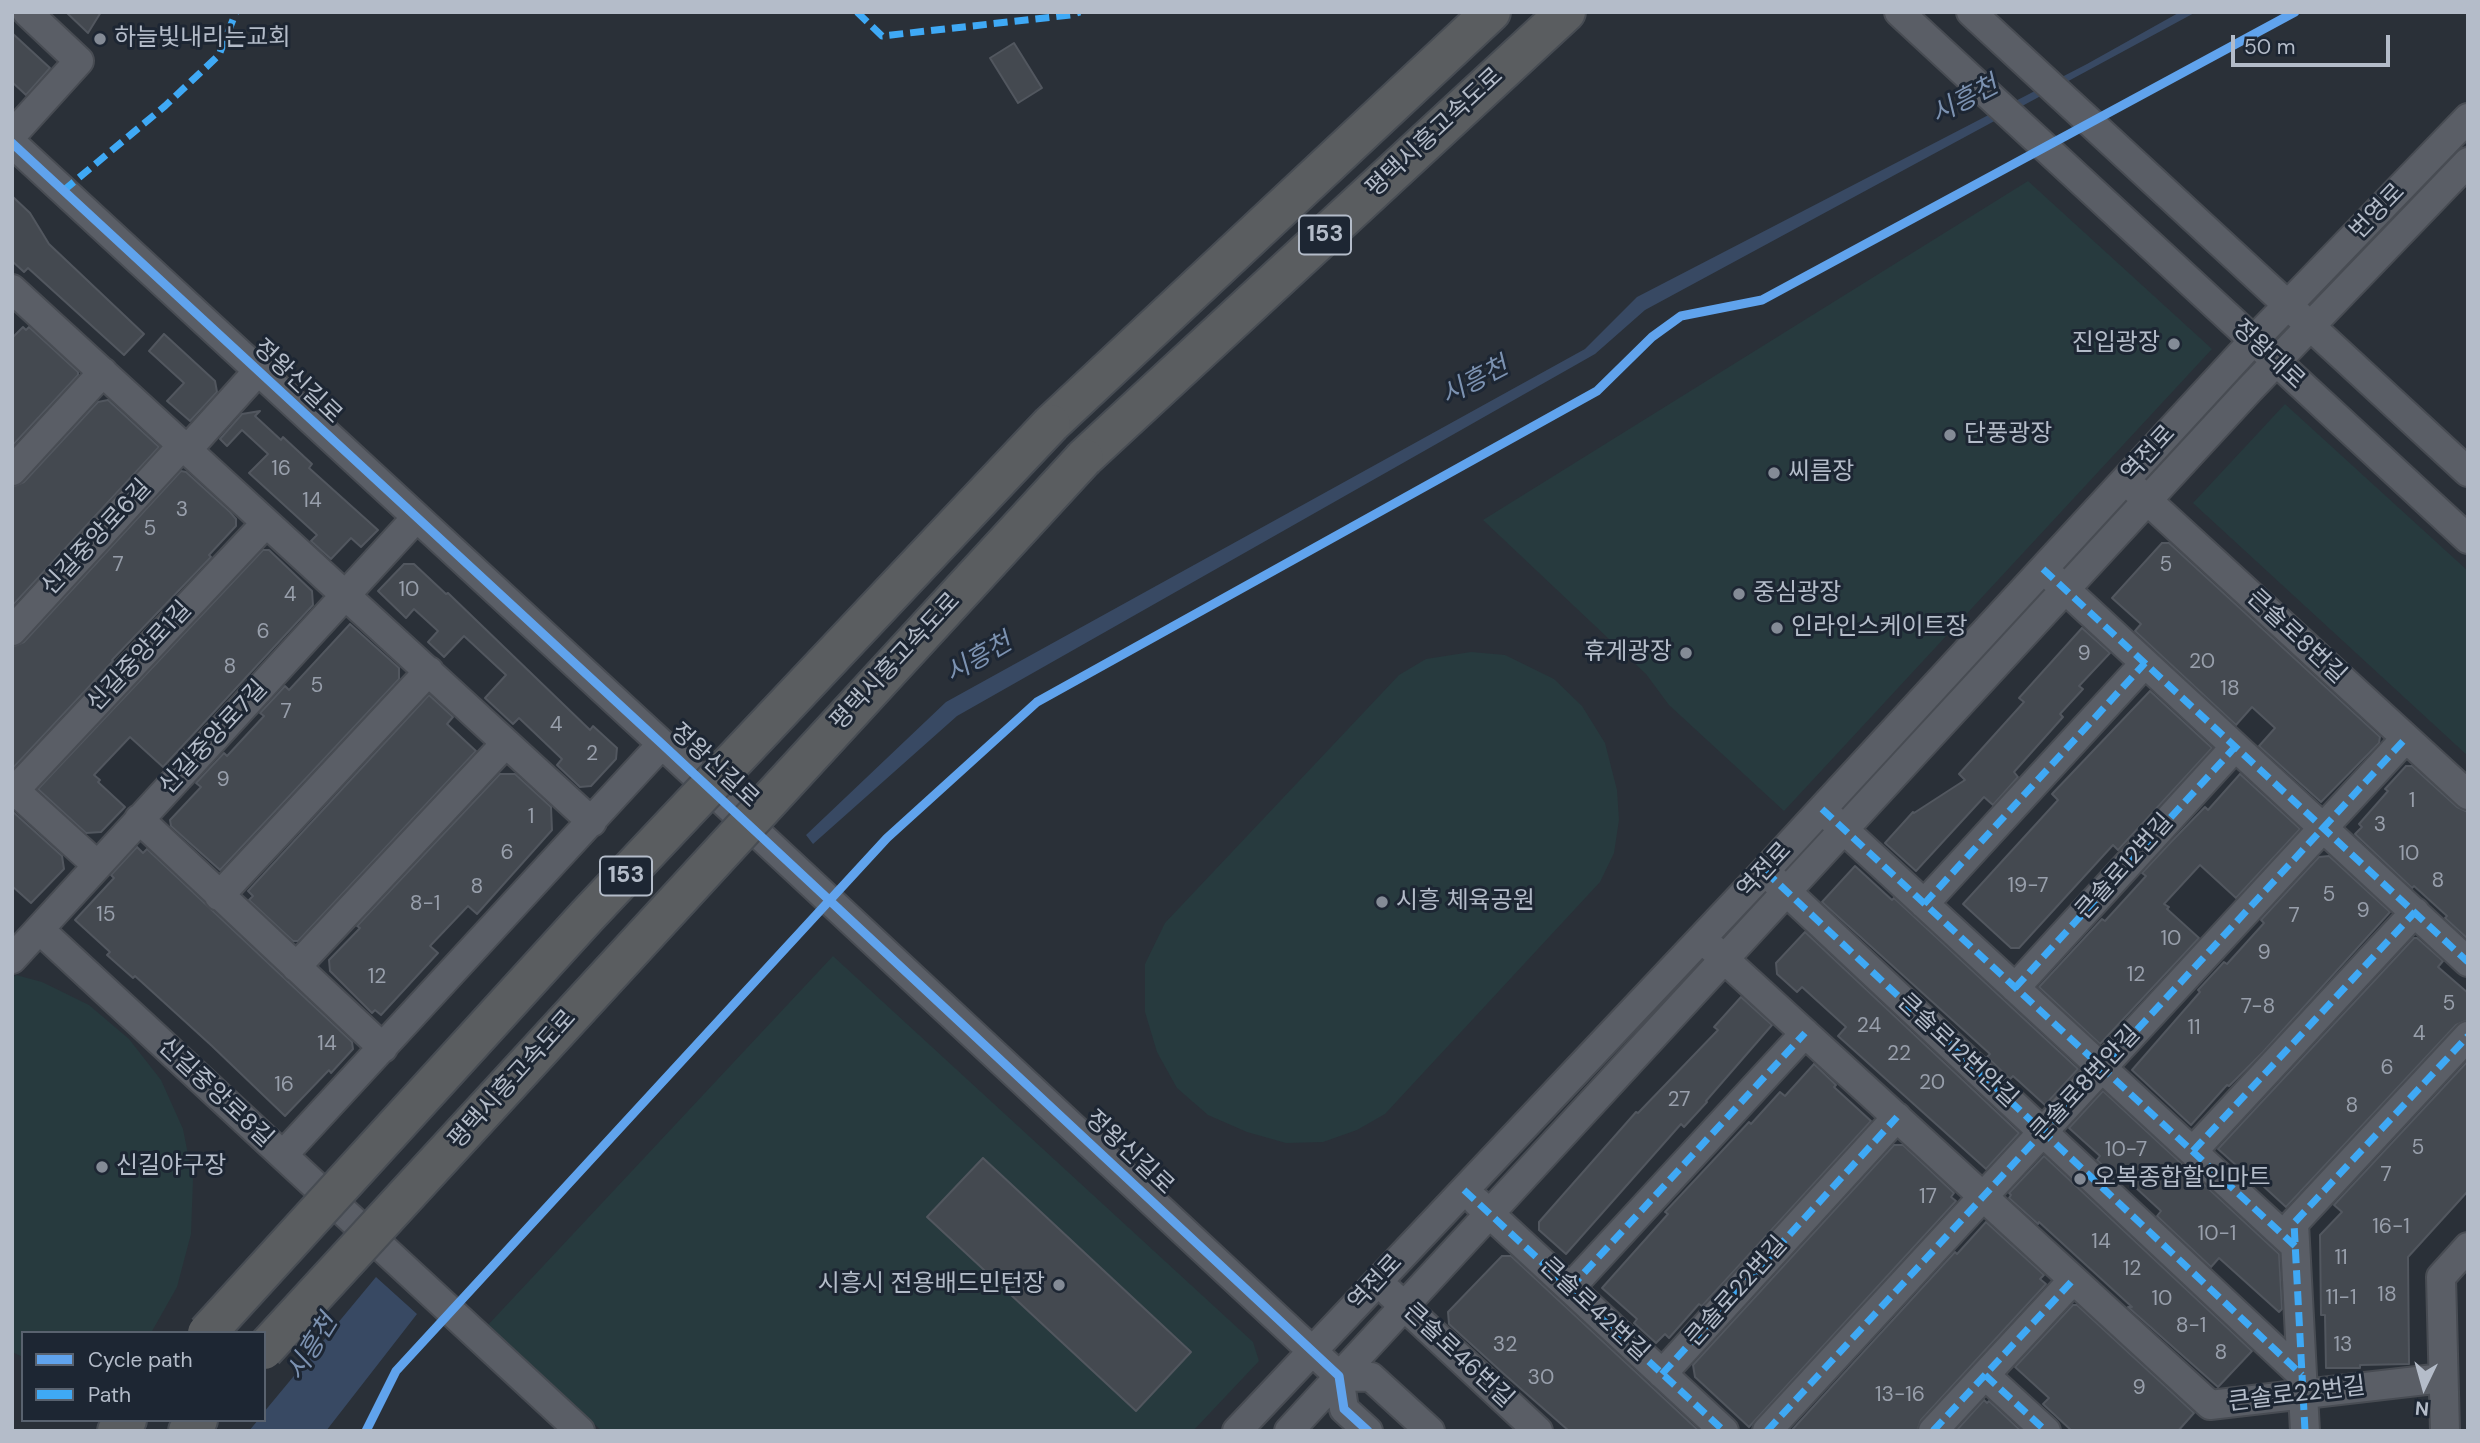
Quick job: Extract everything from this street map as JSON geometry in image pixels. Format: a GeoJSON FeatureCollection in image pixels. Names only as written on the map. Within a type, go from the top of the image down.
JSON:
{"type":"FeatureCollection","features":[{"type":"Feature","properties":{"kind":"highway","name":"평택시흥고속도로"},"geometry":{"type":"LineString","coordinates":[[209,1331],[587,916],[1051,424],[1491,12]]}},
{"type":"Feature","properties":{"kind":"highway","name":"평택시흥고속도로"},"geometry":{"type":"LineString","coordinates":[[266,1347],[1084,458],[1566,12]]}},
{"type":"Feature","properties":{"kind":"street"},"geometry":{"type":"LineString","coordinates":[[12,135],[79,61],[27,12]]}},
{"type":"Feature","properties":{"kind":"street","name":"정왕대로"},"geometry":{"type":"LineString","coordinates":[[1899,12],[2468,539]]}},
{"type":"Feature","properties":{"kind":"street","name":"정왕대로"},"geometry":{"type":"LineString","coordinates":[[1971,12],[2468,472]]}},
{"type":"Feature","properties":{"kind":"street","name":"번영로"},"geometry":{"type":"LineString","coordinates":[[2287,306],[2468,118]]}},
{"type":"Feature","properties":{"kind":"street","name":"정왕신길로"},"geometry":{"type":"LineString","coordinates":[[12,143],[662,744],[1339,1377]]}},
{"type":"Feature","properties":{"kind":"street","name":"번영로"},"geometry":{"type":"LineString","coordinates":[[2311,327],[2468,162]]}},
{"type":"Feature","properties":{"kind":"street"},"geometry":{"type":"LineString","coordinates":[[16,301],[103,372],[592,822]]}},
{"type":"Feature","properties":{"kind":"street","name":"역전로"},"geometry":{"type":"LineString","coordinates":[[1250,1426],[1312,1351],[1765,871],[2287,306]]}},
{"type":"Feature","properties":{"kind":"street","name":"역전로"},"geometry":{"type":"LineString","coordinates":[[1289,1431],[2147,500],[2311,327]]}},
{"type":"Feature","properties":{"kind":"street","name":"신길중앙로6길"},"geometry":{"type":"LineString","coordinates":[[12,631],[258,371]]}},
{"type":"Feature","properties":{"kind":"street"},"geometry":{"type":"LineString","coordinates":[[12,471],[103,372]]}},
{"type":"Feature","properties":{"kind":"street","name":"큰솔로8번길"},"geometry":{"type":"LineString","coordinates":[[2125,480],[2468,795]]}},
{"type":"Feature","properties":{"kind":"street","name":"신길중앙로7길"},"geometry":{"type":"LineString","coordinates":[[12,959],[416,518]]}},
{"type":"Feature","properties":{"kind":"street","name":"신길중앙로1길"},"geometry":{"type":"LineString","coordinates":[[14,789],[266,523]]}},
{"type":"Feature","properties":{"kind":"street"},"geometry":{"type":"LineString","coordinates":[[2043,569],[2468,962]]}},
{"type":"Feature","properties":{"kind":"street"},"geometry":{"type":"LineString","coordinates":[[1924,904],[2145,663]]}},
{"type":"Feature","properties":{"kind":"street"},"geometry":{"type":"LineString","coordinates":[[219,896],[429,671]]}},
{"type":"Feature","properties":{"kind":"street","name":"큰솔로8번안길"},"geometry":{"type":"LineString","coordinates":[[1767,1431],[2406,738]]}},
{"type":"Feature","properties":{"kind":"street"},"geometry":{"type":"LineString","coordinates":[[296,967],[506,743]]}},
{"type":"Feature","properties":{"kind":"street","name":"신길중앙로8길"},"geometry":{"type":"LineString","coordinates":[[40,930],[283,1155],[662,744]]}},
{"type":"Feature","properties":{"kind":"street","name":"큰솔로12번길"},"geometry":{"type":"LineString","coordinates":[[2015,988],[2235,747]]}},
{"type":"Feature","properties":{"kind":"street"},"geometry":{"type":"LineString","coordinates":[[14,789],[97,865]]}},
{"type":"Feature","properties":{"kind":"street"},"geometry":{"type":"LineString","coordinates":[[1822,809],[2295,1246]]}},
{"type":"Feature","properties":{"kind":"street"},"geometry":{"type":"LineString","coordinates":[[139,819],[383,1048]]}},
{"type":"Feature","properties":{"kind":"street","name":"큰솔로12번안길"},"geometry":{"type":"LineString","coordinates":[[1765,871],[2044,1131],[2303,1384]]}},
{"type":"Feature","properties":{"kind":"street"},"geometry":{"type":"LineString","coordinates":[[2193,1152],[2415,912]]}},
{"type":"Feature","properties":{"kind":"street","name":"큰솔로22번길"},"geometry":{"type":"LineString","coordinates":[[1702,938],[2210,1405],[2303,1384],[2444,1378]]}},
{"type":"Feature","properties":{"kind":"street"},"geometry":{"type":"LineString","coordinates":[[1570,1289],[1805,1033]]}},
{"type":"Feature","properties":{"kind":"street"},"geometry":{"type":"LineString","coordinates":[[2305,1431],[2294,1223],[2468,1036]]}},
{"type":"Feature","properties":{"kind":"street","name":"큰솔로22번길"},"geometry":{"type":"LineString","coordinates":[[1662,1374],[1897,1117]]}},
{"type":"Feature","properties":{"kind":"street"},"geometry":{"type":"LineString","coordinates":[[283,1155],[580,1431]]}},
{"type":"Feature","properties":{"kind":"street","name":"큰솔로42번길"},"geometry":{"type":"LineString","coordinates":[[1464,1190],[1724,1431]]}},
{"type":"Feature","properties":{"kind":"street"},"geometry":{"type":"LineString","coordinates":[[2445,1431],[2441,1277],[2468,1247]]}},
{"type":"Feature","properties":{"kind":"street"},"geometry":{"type":"LineString","coordinates":[[1933,1431],[2073,1280]]}},
{"type":"Feature","properties":{"kind":"street","name":"큰솔로46번길"},"geometry":{"type":"LineString","coordinates":[[1377,1282],[1538,1431]]}},
{"type":"Feature","properties":{"kind":"street"},"geometry":{"type":"LineString","coordinates":[[1985,1375],[2046,1431]]}},
{"type":"Feature","properties":{"kind":"street"},"geometry":{"type":"LineString","coordinates":[[1368,1431],[1344,1409],[1339,1377],[1371,1377],[1430,1431]]}},
{"type":"Feature","properties":{"kind":"green space"},"geometry":{"type":"Polygon","coordinates":[[[2028,181],[2212,349],[1784,811],[1669,705],[1646,674],[1483,520],[2028,181]]]}},
{"type":"Feature","properties":{"kind":"green space"},"geometry":{"type":"Polygon","coordinates":[[[2285,404],[2468,571],[2468,756],[2193,503],[2285,404]]]}},
{"type":"Feature","properties":{"kind":"green space","name":"시흥 체육공원"},"geometry":{"type":"Polygon","coordinates":[[[1471,652],[1505,655],[1554,679],[1582,706],[1605,743],[1617,790],[1619,820],[1614,853],[1600,882],[1385,1114],[1357,1130],[1323,1142],[1286,1143],[1247,1132],[1208,1115],[1177,1088],[1157,1052],[1145,1012],[1145,964],[1165,923],[1399,675],[1426,659],[1471,652]]]}},
{"type":"Feature","properties":{"kind":"green space"},"geometry":{"type":"Polygon","coordinates":[[[833,956],[1253,1342],[1259,1361],[1193,1431],[602,1431],[487,1326],[833,956]]]}},
{"type":"Feature","properties":{"kind":"green space","name":"신길야구장"},"geometry":{"type":"Polygon","coordinates":[[[16,975],[42,982],[89,1005],[129,1039],[161,1080],[183,1129],[193,1180],[191,1234],[177,1287],[152,1331],[21,1331],[21,1356],[12,1352],[12,979],[16,975]]]}},
{"type":"Feature","properties":{"kind":"water"},"geometry":{"type":"Polygon","coordinates":[[[2180,12],[2196,12],[1645,310],[1595,354],[957,716],[813,844],[806,835],[946,702],[1585,349],[1637,297],[2087,64],[2180,12]]]}},
{"type":"Feature","properties":{"kind":"water"},"geometry":{"type":"Polygon","coordinates":[[[376,1277],[417,1314],[326,1431],[249,1431],[256,1422],[266,1422],[266,1410],[376,1277]]]}},
{"type":"Feature","properties":{"kind":"building"},"geometry":{"type":"Polygon","coordinates":[[[66,12],[101,12],[88,33],[66,12]]]}},
{"type":"Feature","properties":{"kind":"building"},"geometry":{"type":"Polygon","coordinates":[[[12,33],[50,68],[26,95],[12,82],[12,33]]]}},
{"type":"Feature","properties":{"kind":"building"},"geometry":{"type":"Polygon","coordinates":[[[1014,43],[1042,88],[1018,103],[990,58],[1014,43]]]}},
{"type":"Feature","properties":{"kind":"building"},"geometry":{"type":"Polygon","coordinates":[[[12,196],[30,213],[49,244],[144,334],[124,355],[28,268],[24,272],[12,261],[12,196]]]}},
{"type":"Feature","properties":{"kind":"building"},"geometry":{"type":"Polygon","coordinates":[[[23,327],[26,330],[29,327],[78,372],[78,375],[12,446],[12,338],[23,327]]]}},
{"type":"Feature","properties":{"kind":"building"},"geometry":{"type":"Polygon","coordinates":[[[164,334],[215,381],[217,392],[190,421],[167,401],[184,383],[149,351],[164,334]]]}},
{"type":"Feature","properties":{"kind":"building"},"geometry":{"type":"Polygon","coordinates":[[[108,400],[159,447],[12,606],[12,487],[24,482],[98,402],[108,400]]]}},
{"type":"Feature","properties":{"kind":"building"},"geometry":{"type":"Polygon","coordinates":[[[260,411],[255,416],[281,440],[283,437],[312,464],[309,468],[378,530],[361,547],[351,538],[331,559],[311,541],[317,535],[249,473],[268,454],[242,430],[227,446],[220,439],[242,414],[260,411]]]}},
{"type":"Feature","properties":{"kind":"building"},"geometry":{"type":"Polygon","coordinates":[[[181,471],[186,472],[230,512],[236,519],[236,526],[209,555],[211,557],[12,769],[12,647],[24,642],[181,471]]]}},
{"type":"Feature","properties":{"kind":"building"},"geometry":{"type":"Polygon","coordinates":[[[2162,543],[2169,543],[2380,737],[2379,743],[2321,802],[2259,746],[2275,728],[2252,707],[2236,725],[2135,631],[2141,624],[2112,598],[2162,543]]]}},
{"type":"Feature","properties":{"kind":"building"},"geometry":{"type":"Polygon","coordinates":[[[263,550],[269,550],[312,591],[313,605],[163,767],[130,737],[94,775],[125,807],[101,832],[86,833],[38,789],[263,550]]]}},
{"type":"Feature","properties":{"kind":"building"},"geometry":{"type":"Polygon","coordinates":[[[404,564],[414,564],[448,593],[590,730],[593,726],[617,748],[616,759],[591,786],[580,787],[557,765],[562,759],[519,718],[513,724],[485,698],[506,675],[464,636],[444,657],[428,642],[438,631],[414,609],[406,618],[378,591],[404,564]]]}},
{"type":"Feature","properties":{"kind":"building"},"geometry":{"type":"Polygon","coordinates":[[[350,624],[399,668],[399,679],[220,870],[171,826],[170,820],[201,787],[196,783],[224,753],[227,756],[264,716],[260,713],[285,686],[289,690],[350,624]]]}},
{"type":"Feature","properties":{"kind":"building"},"geometry":{"type":"Polygon","coordinates":[[[2082,628],[2110,653],[2079,686],[2083,689],[2060,714],[2063,717],[2014,772],[2018,777],[1993,805],[1984,797],[1916,871],[1885,843],[1913,812],[1965,780],[1959,774],[2024,702],[2019,698],[2082,628]]]}},
{"type":"Feature","properties":{"kind":"building"},"geometry":{"type":"Polygon","coordinates":[[[2150,691],[2212,748],[2118,850],[2113,845],[2019,948],[2011,948],[1963,904],[2058,800],[2052,794],[2150,691]]]}},
{"type":"Feature","properties":{"kind":"building"},"geometry":{"type":"Polygon","coordinates":[[[429,695],[453,717],[447,724],[476,751],[298,941],[293,941],[249,900],[253,896],[248,891],[429,695]]]}},
{"type":"Feature","properties":{"kind":"building"},"geometry":{"type":"Polygon","coordinates":[[[2406,766],[2412,766],[2457,807],[2468,812],[2468,939],[2445,918],[2447,916],[2414,886],[2412,888],[2355,834],[2362,827],[2359,824],[2388,791],[2385,789],[2406,766]]]}},
{"type":"Feature","properties":{"kind":"building"},"geometry":{"type":"Polygon","coordinates":[[[500,774],[515,774],[551,807],[552,830],[477,914],[468,906],[430,946],[438,953],[381,1015],[375,1010],[372,1013],[330,971],[329,960],[360,928],[357,926],[500,774]]]}},
{"type":"Feature","properties":{"kind":"building"},"geometry":{"type":"Polygon","coordinates":[[[2240,774],[2300,829],[2236,898],[2200,865],[2164,904],[2199,938],[2100,1044],[2039,987],[2146,876],[2142,873],[2171,842],[2205,807],[2208,810],[2240,774]]]}},
{"type":"Feature","properties":{"kind":"building"},"geometry":{"type":"Polygon","coordinates":[[[12,811],[62,856],[64,869],[31,903],[12,886],[12,811]]]}},
{"type":"Feature","properties":{"kind":"building"},"geometry":{"type":"Polygon","coordinates":[[[137,847],[143,853],[147,849],[352,1042],[353,1049],[285,1116],[135,976],[133,978],[107,955],[110,952],[75,920],[114,878],[111,875],[137,847]]]}},
{"type":"Feature","properties":{"kind":"building"},"geometry":{"type":"Polygon","coordinates":[[[2329,856],[2390,912],[2263,1052],[2227,1085],[2191,1125],[2132,1070],[2200,992],[2198,990],[2224,962],[2227,964],[2264,923],[2261,920],[2319,857],[2329,856]]]}},
{"type":"Feature","properties":{"kind":"building"},"geometry":{"type":"Polygon","coordinates":[[[1855,866],[1892,900],[1894,898],[2078,1069],[2045,1105],[2013,1076],[2010,1079],[1987,1057],[1990,1054],[1822,902],[1855,866]]]}},
{"type":"Feature","properties":{"kind":"building"},"geometry":{"type":"Polygon","coordinates":[[[1805,932],[2019,1133],[1986,1169],[1838,1036],[1846,1027],[1802,987],[1797,992],[1777,974],[1776,963],[1805,932]]]}},
{"type":"Feature","properties":{"kind":"building"},"geometry":{"type":"Polygon","coordinates":[[[2414,938],[2443,961],[2438,967],[2468,993],[2468,1020],[2456,1025],[2286,1207],[2218,1149],[2414,938]]]}},
{"type":"Feature","properties":{"kind":"building"},"geometry":{"type":"Polygon","coordinates":[[[1741,997],[1772,1025],[1707,1102],[1684,1127],[1681,1124],[1566,1254],[1539,1230],[1539,1222],[1636,1112],[1638,1113],[1718,1030],[1714,1027],[1741,997]]]}},
{"type":"Feature","properties":{"kind":"building"},"geometry":{"type":"Polygon","coordinates":[[[2468,1061],[2468,1191],[2408,1257],[2409,1364],[2326,1368],[2325,1315],[2321,1315],[2320,1235],[2342,1212],[2334,1205],[2468,1061]]]}},
{"type":"Feature","properties":{"kind":"building"},"geometry":{"type":"Polygon","coordinates":[[[1814,1064],[1836,1085],[1834,1087],[1871,1121],[1702,1306],[1699,1304],[1669,1338],[1665,1334],[1656,1343],[1634,1323],[1637,1319],[1602,1288],[1668,1214],[1665,1212],[1749,1122],[1751,1124],[1780,1092],[1785,1096],[1814,1064]]]}},
{"type":"Feature","properties":{"kind":"building"},"geometry":{"type":"Polygon","coordinates":[[[2103,1091],[2279,1254],[2282,1309],[2279,1312],[2219,1258],[2211,1267],[2157,1216],[2161,1211],[2122,1175],[2118,1180],[2097,1160],[2100,1156],[2069,1128],[2103,1091]]]}},
{"type":"Feature","properties":{"kind":"building"},"geometry":{"type":"Polygon","coordinates":[[[1894,1145],[1903,1145],[1954,1193],[1951,1197],[1956,1201],[1749,1427],[1695,1377],[1693,1365],[1894,1145]]]}},
{"type":"Feature","properties":{"kind":"building"},"geometry":{"type":"Polygon","coordinates":[[[2044,1156],[2252,1351],[2218,1387],[2128,1307],[2132,1307],[2039,1222],[2038,1224],[2009,1198],[2009,1193],[2044,1156]]]}},
{"type":"Feature","properties":{"kind":"building","name":"시흥시 전용배드민턴장"},"geometry":{"type":"Polygon","coordinates":[[[983,1158],[1191,1352],[1136,1411],[927,1217],[983,1158]]]}},
{"type":"Feature","properties":{"kind":"building"},"geometry":{"type":"Polygon","coordinates":[[[1986,1222],[2044,1275],[2040,1279],[2046,1284],[1921,1420],[1917,1431],[1791,1431],[1955,1252],[1957,1254],[1986,1222]]]}},
{"type":"Feature","properties":{"kind":"building"},"geometry":{"type":"Polygon","coordinates":[[[1502,1256],[1511,1256],[1699,1431],[1569,1431],[1504,1374],[1449,1324],[1448,1312],[1502,1256]]]}},
{"type":"Feature","properties":{"kind":"building"},"geometry":{"type":"Polygon","coordinates":[[[2073,1305],[2077,1305],[2194,1413],[2178,1431],[2072,1431],[2043,1404],[2049,1398],[2015,1367],[2073,1305]]]}},
{"type":"Feature","properties":{"kind":"building"},"geometry":{"type":"Polygon","coordinates":[[[1984,1400],[1987,1403],[1989,1401],[2021,1431],[1956,1431],[1984,1400]]]}},
{"type":"Feature","properties":{"kind":"marked path"},"geometry":{"type":"LineString","coordinates":[[63,191],[165,106],[219,55],[236,12]]}},
{"type":"Feature","properties":{"kind":"marked path"},"geometry":{"type":"LineString","coordinates":[[857,12],[882,36],[1080,12]]}},
{"type":"Feature","properties":{"kind":"marked path"},"geometry":{"type":"LineString","coordinates":[[2043,569],[2468,962]]}},
{"type":"Feature","properties":{"kind":"marked path"},"geometry":{"type":"LineString","coordinates":[[1924,904],[2145,663]]}},
{"type":"Feature","properties":{"kind":"marked path"},"geometry":{"type":"LineString","coordinates":[[1767,1431],[2406,738]]}},
{"type":"Feature","properties":{"kind":"marked path"},"geometry":{"type":"LineString","coordinates":[[2015,988],[2235,747]]}},
{"type":"Feature","properties":{"kind":"marked path"},"geometry":{"type":"LineString","coordinates":[[1822,809],[2295,1246]]}},
{"type":"Feature","properties":{"kind":"marked path"},"geometry":{"type":"LineString","coordinates":[[1765,871],[2302,1375]]}},
{"type":"Feature","properties":{"kind":"marked path"},"geometry":{"type":"LineString","coordinates":[[2193,1151],[2415,912]]}},
{"type":"Feature","properties":{"kind":"marked path"},"geometry":{"type":"LineString","coordinates":[[1570,1288],[1805,1033]]}},
{"type":"Feature","properties":{"kind":"marked path"},"geometry":{"type":"LineString","coordinates":[[2305,1431],[2294,1223],[2468,1036]]}},
{"type":"Feature","properties":{"kind":"marked path"},"geometry":{"type":"LineString","coordinates":[[1662,1374],[1897,1117]]}},
{"type":"Feature","properties":{"kind":"marked path"},"geometry":{"type":"LineString","coordinates":[[1464,1190],[1724,1431]]}},
{"type":"Feature","properties":{"kind":"marked path"},"geometry":{"type":"LineString","coordinates":[[1933,1431],[2073,1280]]}},
{"type":"Feature","properties":{"kind":"marked path"},"geometry":{"type":"LineString","coordinates":[[1985,1375],[2046,1431]]}},
{"type":"Feature","properties":{"kind":"cycle path"},"geometry":{"type":"LineString","coordinates":[[366,1431],[396,1371],[887,838],[1037,702],[1597,391],[1652,337],[1681,316],[1762,300],[2295,12]]}},
{"type":"Feature","properties":{"kind":"cycle path"},"geometry":{"type":"LineString","coordinates":[[12,143],[662,744],[1339,1376],[1344,1409],[1368,1431]]}},
{"type":"Feature","properties":{"kind":"place","name":"하늘빛내리는교회"},"geometry":{"type":"Point","coordinates":[100,39]}},
{"type":"Feature","properties":{"kind":"place","name":"진입광장"},"geometry":{"type":"Point","coordinates":[2174,344]}},
{"type":"Feature","properties":{"kind":"place","name":"단풍광장"},"geometry":{"type":"Point","coordinates":[1950,435]}},
{"type":"Feature","properties":{"kind":"place","name":"씨름장"},"geometry":{"type":"Point","coordinates":[1774,473]}},
{"type":"Feature","properties":{"kind":"place","name":"중심광장"},"geometry":{"type":"Point","coordinates":[1739,594]}},
{"type":"Feature","properties":{"kind":"place","name":"인라인스케이트장"},"geometry":{"type":"Point","coordinates":[1777,628]}},
{"type":"Feature","properties":{"kind":"place","name":"휴게광장"},"geometry":{"type":"Point","coordinates":[1686,653]}},
{"type":"Feature","properties":{"kind":"place","name":"시흥 체육공원"},"geometry":{"type":"Point","coordinates":[1382,902]}},
{"type":"Feature","properties":{"kind":"place","name":"신길야구장"},"geometry":{"type":"Point","coordinates":[102,1167]}},
{"type":"Feature","properties":{"kind":"place","name":"오복종합할인마트"},"geometry":{"type":"Point","coordinates":[2080,1179]}},
{"type":"Feature","properties":{"kind":"place","name":"시흥시 전용배드민턴장"},"geometry":{"type":"Point","coordinates":[1059,1285]}},
{"type":"Feature","properties":{"kind":"water label","name":"시흥천"},"geometry":{"type":"Point","coordinates":[1965,101]}},
{"type":"Feature","properties":{"kind":"water label","name":"시흥천"},"geometry":{"type":"Point","coordinates":[1475,382]}},
{"type":"Feature","properties":{"kind":"water label","name":"시흥천"},"geometry":{"type":"Point","coordinates":[979,659]}},
{"type":"Feature","properties":{"kind":"water label","name":"시흥천"},"geometry":{"type":"Point","coordinates":[313,1348]}}]}
